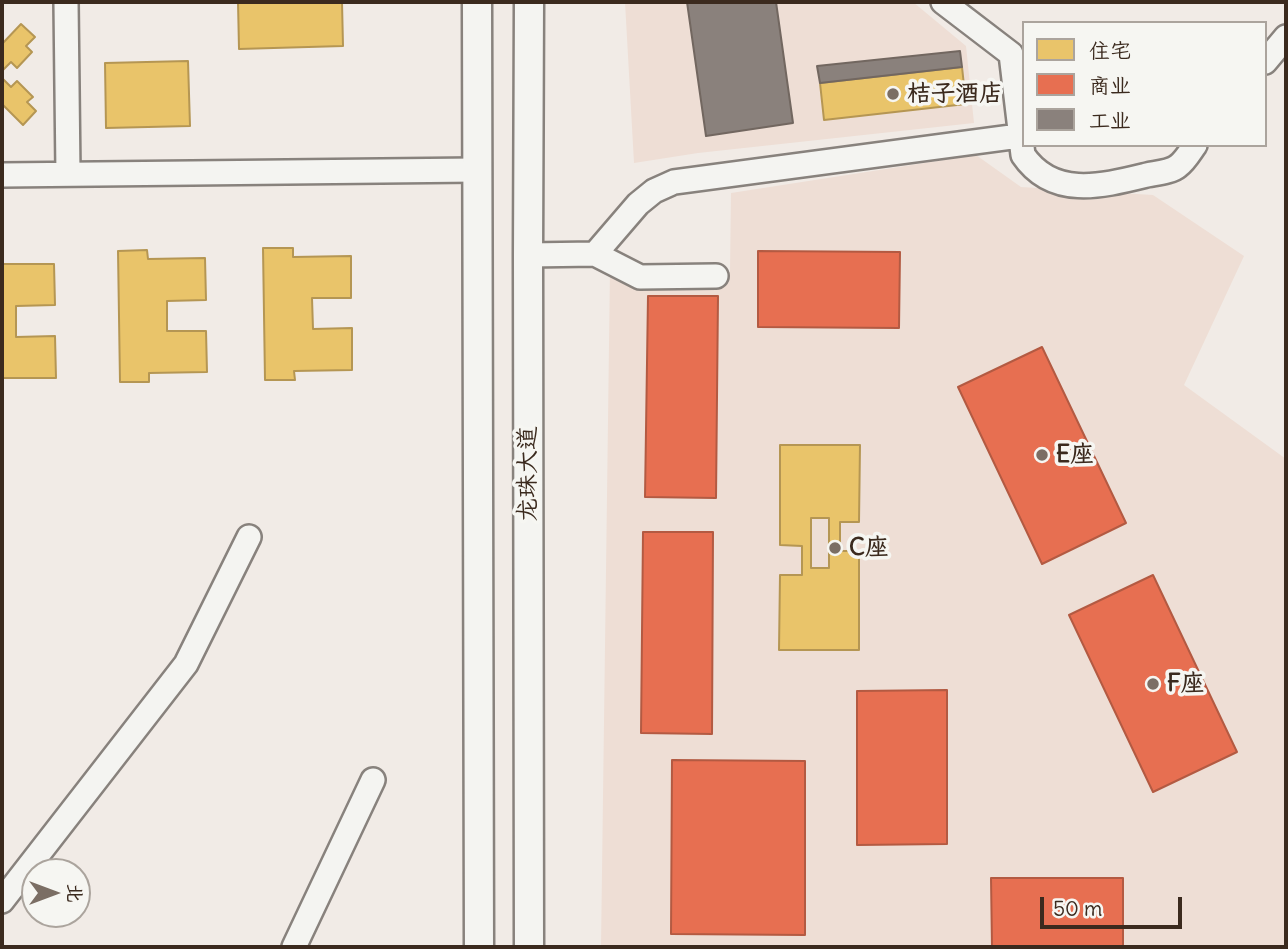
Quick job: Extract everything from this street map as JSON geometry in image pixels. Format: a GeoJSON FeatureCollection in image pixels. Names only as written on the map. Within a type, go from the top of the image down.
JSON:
{"type":"FeatureCollection","features":[{"type":"Feature","properties":{"kind":"main road","name":"龙珠大道"},"geometry":{"type":"LineString","coordinates":[[477,2],[479,947]]}},
{"type":"Feature","properties":{"kind":"main road","name":"龙珠大道"},"geometry":{"type":"LineString","coordinates":[[529,2],[530,947]]}},
{"type":"Feature","properties":{"kind":"street"},"geometry":{"type":"LineString","coordinates":[[66,2],[68,174]]}},
{"type":"Feature","properties":{"kind":"street"},"geometry":{"type":"LineString","coordinates":[[943,2],[1011,54],[1023,155],[1042,176],[1070,185],[1110,184],[1176,168],[1193,147]]}},
{"type":"Feature","properties":{"kind":"street"},"geometry":{"type":"LineString","coordinates":[[1267,60],[1286,37]]}},
{"type":"Feature","properties":{"kind":"street"},"geometry":{"type":"LineString","coordinates":[[595,254],[638,204],[654,191],[674,182],[1019,136]]}},
{"type":"Feature","properties":{"kind":"street"},"geometry":{"type":"LineString","coordinates":[[2,175],[476,170]]}},
{"type":"Feature","properties":{"kind":"street"},"geometry":{"type":"LineString","coordinates":[[528,255],[595,254],[640,277],[716,276]]}},
{"type":"Feature","properties":{"kind":"street"},"geometry":{"type":"LineString","coordinates":[[2,901],[186,664],[248,537]]}},
{"type":"Feature","properties":{"kind":"street"},"geometry":{"type":"LineString","coordinates":[[294,947],[373,780]]}},
{"type":"Feature","properties":{"kind":"shaded area"},"geometry":{"type":"Polygon","coordinates":[[[625,2],[913,2],[966,46],[974,123],[698,153],[634,163],[625,2]]]}},
{"type":"Feature","properties":{"kind":"shaded area"},"geometry":{"type":"Polygon","coordinates":[[[976,155],[1021,187],[1153,195],[1244,256],[1184,385],[1286,459],[1286,947],[601,947],[610,270],[730,272],[731,193],[976,155]]]}},
{"type":"Feature","properties":{"kind":"building: 住宅"},"geometry":{"type":"Polygon","coordinates":[[[238,2],[342,2],[343,46],[239,49],[238,2]]]}},
{"type":"Feature","properties":{"kind":"building: 住宅"},"geometry":{"type":"Polygon","coordinates":[[[21,24],[35,37],[26,46],[32,52],[17,68],[11,62],[3,70],[3,79],[11,87],[17,81],[33,97],[27,102],[36,111],[23,125],[2,104],[2,44],[21,24]]]}},
{"type":"Feature","properties":{"kind":"building: 住宅"},"geometry":{"type":"Polygon","coordinates":[[[188,61],[190,126],[106,128],[105,63],[188,61]]]}},
{"type":"Feature","properties":{"kind":"building: 住宅","name":"桔子酒店"},"geometry":{"type":"Polygon","coordinates":[[[962,67],[966,104],[824,120],[820,83],[962,67]]]}},
{"type":"Feature","properties":{"kind":"building: 住宅"},"geometry":{"type":"Polygon","coordinates":[[[263,248],[293,248],[293,257],[351,256],[351,298],[312,298],[313,329],[352,328],[352,370],[294,371],[295,380],[265,380],[263,248]]]}},
{"type":"Feature","properties":{"kind":"building: 住宅"},"geometry":{"type":"Polygon","coordinates":[[[147,250],[148,259],[205,258],[206,300],[167,301],[167,331],[206,331],[207,372],[149,373],[149,382],[120,382],[118,251],[147,250]]]}},
{"type":"Feature","properties":{"kind":"building: 住宅"},"geometry":{"type":"Polygon","coordinates":[[[2,264],[54,264],[55,305],[16,306],[16,337],[55,336],[56,378],[2,378],[2,264]]]}},
{"type":"Feature","properties":{"kind":"building: 住宅","name":"C座"},"geometry":{"type":"Polygon","coordinates":[[[780,445],[860,445],[859,522],[840,522],[840,551],[859,551],[859,650],[779,650],[780,575],[802,575],[802,546],[780,545],[780,445]],[[811,518],[811,568],[829,568],[829,518],[811,518]]]}},
{"type":"Feature","properties":{"kind":"building: 商业"},"geometry":{"type":"Polygon","coordinates":[[[758,251],[900,252],[899,328],[758,327],[758,251]]]}},
{"type":"Feature","properties":{"kind":"building: 商业"},"geometry":{"type":"Polygon","coordinates":[[[648,296],[718,296],[716,498],[645,497],[648,296]]]}},
{"type":"Feature","properties":{"kind":"building: 商业","name":"E座"},"geometry":{"type":"Polygon","coordinates":[[[1042,347],[1126,523],[1042,564],[958,387],[1042,347]]]}},
{"type":"Feature","properties":{"kind":"building: 商业"},"geometry":{"type":"Polygon","coordinates":[[[643,532],[713,532],[712,734],[641,733],[643,532]]]}},
{"type":"Feature","properties":{"kind":"building: 商业","name":"F座"},"geometry":{"type":"Polygon","coordinates":[[[1153,575],[1237,752],[1153,792],[1069,615],[1153,575]]]}},
{"type":"Feature","properties":{"kind":"building: 商业"},"geometry":{"type":"Polygon","coordinates":[[[947,690],[947,844],[857,845],[857,691],[947,690]]]}},
{"type":"Feature","properties":{"kind":"building: 商业"},"geometry":{"type":"Polygon","coordinates":[[[672,760],[805,761],[805,935],[671,934],[672,760]]]}},
{"type":"Feature","properties":{"kind":"building: 商业"},"geometry":{"type":"Polygon","coordinates":[[[991,878],[1123,878],[1123,947],[992,947],[991,878]]]}},
{"type":"Feature","properties":{"kind":"building: 工业"},"geometry":{"type":"Polygon","coordinates":[[[687,2],[776,2],[793,123],[706,136],[687,2]]]}},
{"type":"Feature","properties":{"kind":"building: 工业"},"geometry":{"type":"Polygon","coordinates":[[[960,51],[962,67],[820,83],[817,66],[960,51]]]}},
{"type":"Feature","properties":{"kind":"place","name":"桔子酒店"},"geometry":{"type":"Point","coordinates":[893,94]}},
{"type":"Feature","properties":{"kind":"place","name":"E座"},"geometry":{"type":"Point","coordinates":[1042,455]}},
{"type":"Feature","properties":{"kind":"place","name":"C座"},"geometry":{"type":"Point","coordinates":[835,548]}},
{"type":"Feature","properties":{"kind":"place","name":"F座"},"geometry":{"type":"Point","coordinates":[1153,684]}}]}
